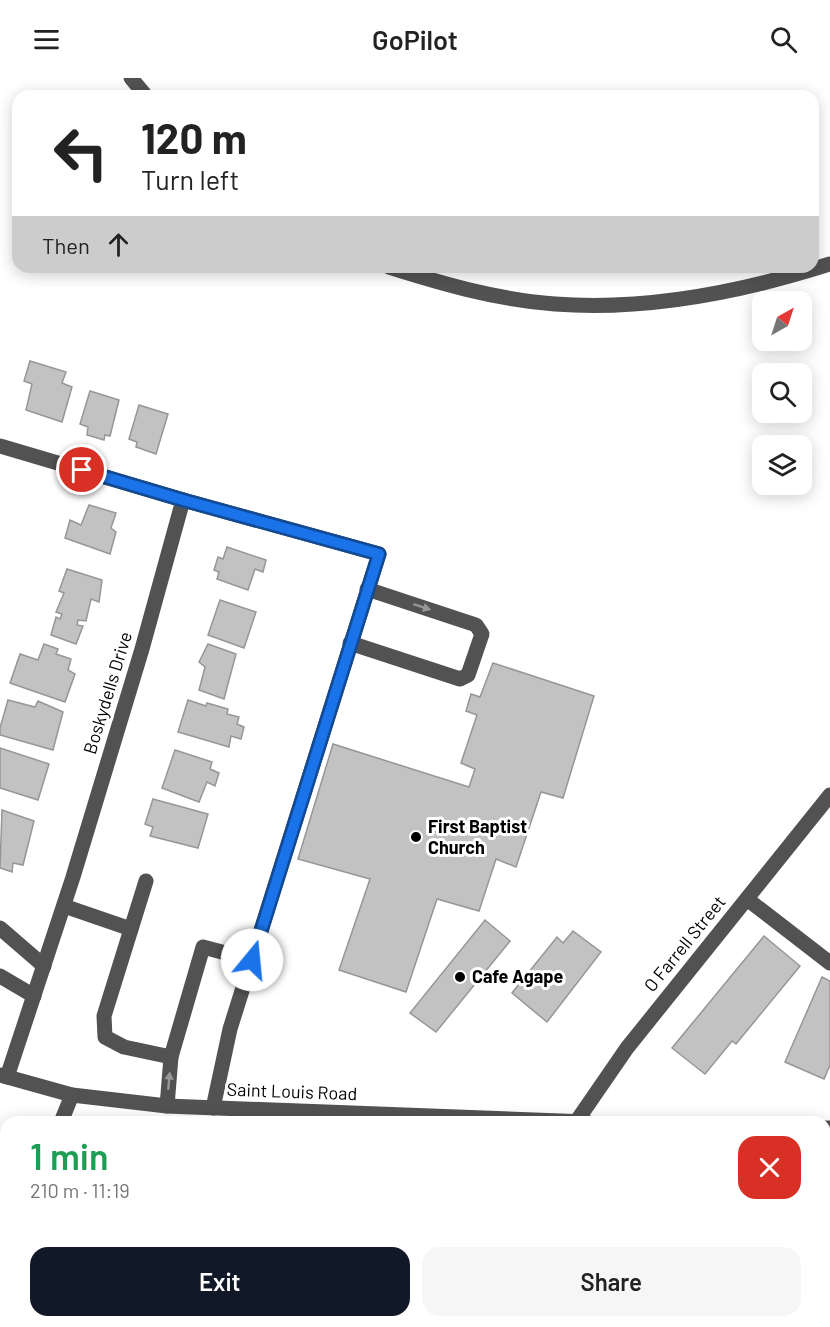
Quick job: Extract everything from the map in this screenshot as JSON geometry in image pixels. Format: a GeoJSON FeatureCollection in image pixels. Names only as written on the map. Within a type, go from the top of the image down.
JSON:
{"type":"FeatureCollection","features":[{"type":"Feature","properties":{"kind":"street"},"geometry":{"type":"LineString","coordinates":[[131,78],[141,90]]}},
{"type":"Feature","properties":{"kind":"street"},"geometry":{"type":"LineString","coordinates":[[408,273],[495,296],[555,304],[615,305],[662,302],[722,293],[802,273]]}},
{"type":"Feature","properties":{"kind":"street"},"geometry":{"type":"LineString","coordinates":[[0,446],[379,554],[230,1029],[213,1108]]}},
{"type":"Feature","properties":{"kind":"street","name":"Boskydells Drive"},"geometry":{"type":"LineString","coordinates":[[4,1076],[64,906],[142,649],[183,500]]}},
{"type":"Feature","properties":{"kind":"street"},"geometry":{"type":"LineString","coordinates":[[350,643],[460,679],[468,675],[482,634],[476,625],[367,589]]}},
{"type":"Feature","properties":{"kind":"street","name":"O Farrell Street"},"geometry":{"type":"LineString","coordinates":[[580,1116],[627,1048],[830,795]]}},
{"type":"Feature","properties":{"kind":"street"},"geometry":{"type":"LineString","coordinates":[[146,881],[104,1016],[105,1037],[124,1047],[171,1057]]}},
{"type":"Feature","properties":{"kind":"street"},"geometry":{"type":"LineString","coordinates":[[747,899],[830,963]]}},
{"type":"Feature","properties":{"kind":"street"},"geometry":{"type":"LineString","coordinates":[[64,906],[131,929]]}},
{"type":"Feature","properties":{"kind":"street"},"geometry":{"type":"LineString","coordinates":[[0,928],[44,966]]}},
{"type":"Feature","properties":{"kind":"street"},"geometry":{"type":"LineString","coordinates":[[167,1106],[171,1057],[203,947],[252,960]]}},
{"type":"Feature","properties":{"kind":"street"},"geometry":{"type":"LineString","coordinates":[[0,976],[34,996]]}},
{"type":"Feature","properties":{"kind":"street","name":"Saint Louis Road"},"geometry":{"type":"LineString","coordinates":[[4,1076],[72,1095],[167,1106],[379,1116]]}},
{"type":"Feature","properties":{"kind":"street"},"geometry":{"type":"LineString","coordinates":[[64,1116],[72,1095]]}},
{"type":"Feature","properties":{"kind":"building"},"geometry":{"type":"Polygon","coordinates":[[[30,361],[66,372],[62,383],[72,387],[62,422],[26,410],[32,384],[24,381],[30,361]]]}},
{"type":"Feature","properties":{"kind":"building"},"geometry":{"type":"Polygon","coordinates":[[[90,391],[119,400],[110,436],[105,435],[104,440],[87,435],[88,427],[80,424],[90,391]]]}},
{"type":"Feature","properties":{"kind":"building"},"geometry":{"type":"Polygon","coordinates":[[[139,405],[168,414],[156,454],[136,447],[137,442],[129,439],[139,405]]]}},
{"type":"Feature","properties":{"kind":"building"},"geometry":{"type":"Polygon","coordinates":[[[89,505],[116,513],[111,528],[116,532],[110,554],[65,538],[70,520],[81,525],[89,505]]]}},
{"type":"Feature","properties":{"kind":"building"},"geometry":{"type":"Polygon","coordinates":[[[227,547],[266,560],[263,572],[255,569],[248,590],[217,579],[219,572],[214,570],[218,557],[223,559],[227,547]]]}},
{"type":"Feature","properties":{"kind":"building"},"geometry":{"type":"Polygon","coordinates":[[[67,569],[102,580],[99,602],[91,599],[86,621],[78,620],[77,625],[83,626],[76,644],[51,635],[56,617],[60,619],[62,614],[56,612],[64,593],[59,591],[67,569]]]}},
{"type":"Feature","properties":{"kind":"building"},"geometry":{"type":"Polygon","coordinates":[[[220,600],[256,612],[244,648],[208,635],[220,600]]]}},
{"type":"Feature","properties":{"kind":"building"},"geometry":{"type":"Polygon","coordinates":[[[44,644],[58,649],[56,654],[71,659],[68,670],[75,674],[65,702],[10,683],[20,654],[38,660],[44,644]]]}},
{"type":"Feature","properties":{"kind":"building"},"geometry":{"type":"Polygon","coordinates":[[[208,644],[236,654],[224,699],[199,690],[205,667],[199,662],[208,644]]]}},
{"type":"Feature","properties":{"kind":"building","name":"First Baptist Church"},"geometry":{"type":"Polygon","coordinates":[[[493,663],[594,696],[563,798],[541,792],[516,867],[496,859],[479,911],[437,899],[406,992],[339,970],[370,879],[298,859],[333,744],[469,787],[475,769],[461,763],[477,715],[466,711],[471,694],[480,697],[493,663]]]}},
{"type":"Feature","properties":{"kind":"building"},"geometry":{"type":"Polygon","coordinates":[[[8,700],[35,707],[38,701],[63,712],[53,750],[0,735],[8,700]]]}},
{"type":"Feature","properties":{"kind":"building"},"geometry":{"type":"Polygon","coordinates":[[[188,700],[206,706],[207,703],[228,709],[227,714],[239,717],[237,724],[244,727],[241,739],[231,736],[229,747],[178,732],[188,700]]]}},
{"type":"Feature","properties":{"kind":"building"},"geometry":{"type":"Polygon","coordinates":[[[0,748],[49,764],[38,800],[0,788],[0,748]]]}},
{"type":"Feature","properties":{"kind":"building"},"geometry":{"type":"Polygon","coordinates":[[[175,750],[212,762],[210,769],[219,773],[215,786],[207,782],[199,802],[162,788],[175,750]]]}},
{"type":"Feature","properties":{"kind":"building"},"geometry":{"type":"Polygon","coordinates":[[[153,799],[208,814],[198,848],[150,836],[153,827],[145,824],[153,799]]]}},
{"type":"Feature","properties":{"kind":"building"},"geometry":{"type":"Polygon","coordinates":[[[2,810],[34,821],[23,865],[13,863],[12,872],[0,868],[2,810]]]}},
{"type":"Feature","properties":{"kind":"building","name":"Cafe Agape"},"geometry":{"type":"Polygon","coordinates":[[[485,920],[510,941],[436,1032],[410,1013],[485,920]]]}},
{"type":"Feature","properties":{"kind":"building"},"geometry":{"type":"Polygon","coordinates":[[[573,931],[601,952],[547,1022],[512,993],[557,937],[563,943],[573,931]]]}},
{"type":"Feature","properties":{"kind":"building"},"geometry":{"type":"Polygon","coordinates":[[[764,936],[800,966],[736,1044],[732,1041],[705,1074],[672,1048],[764,936]]]}},
{"type":"Feature","properties":{"kind":"building"},"geometry":{"type":"Polygon","coordinates":[[[822,977],[830,981],[830,1065],[824,1079],[785,1062],[822,977]]]}},
{"type":"Feature","properties":{"kind":"place","name":"First Baptist Church"},"geometry":{"type":"Point","coordinates":[416,837]}},
{"type":"Feature","properties":{"kind":"place","name":"Cafe Agape"},"geometry":{"type":"Point","coordinates":[460,977]}},
{"type":"Feature","properties":{"kind":"route"},"geometry":{"type":"LineString","coordinates":[[82,470],[379,554],[252,960]]}}]}
